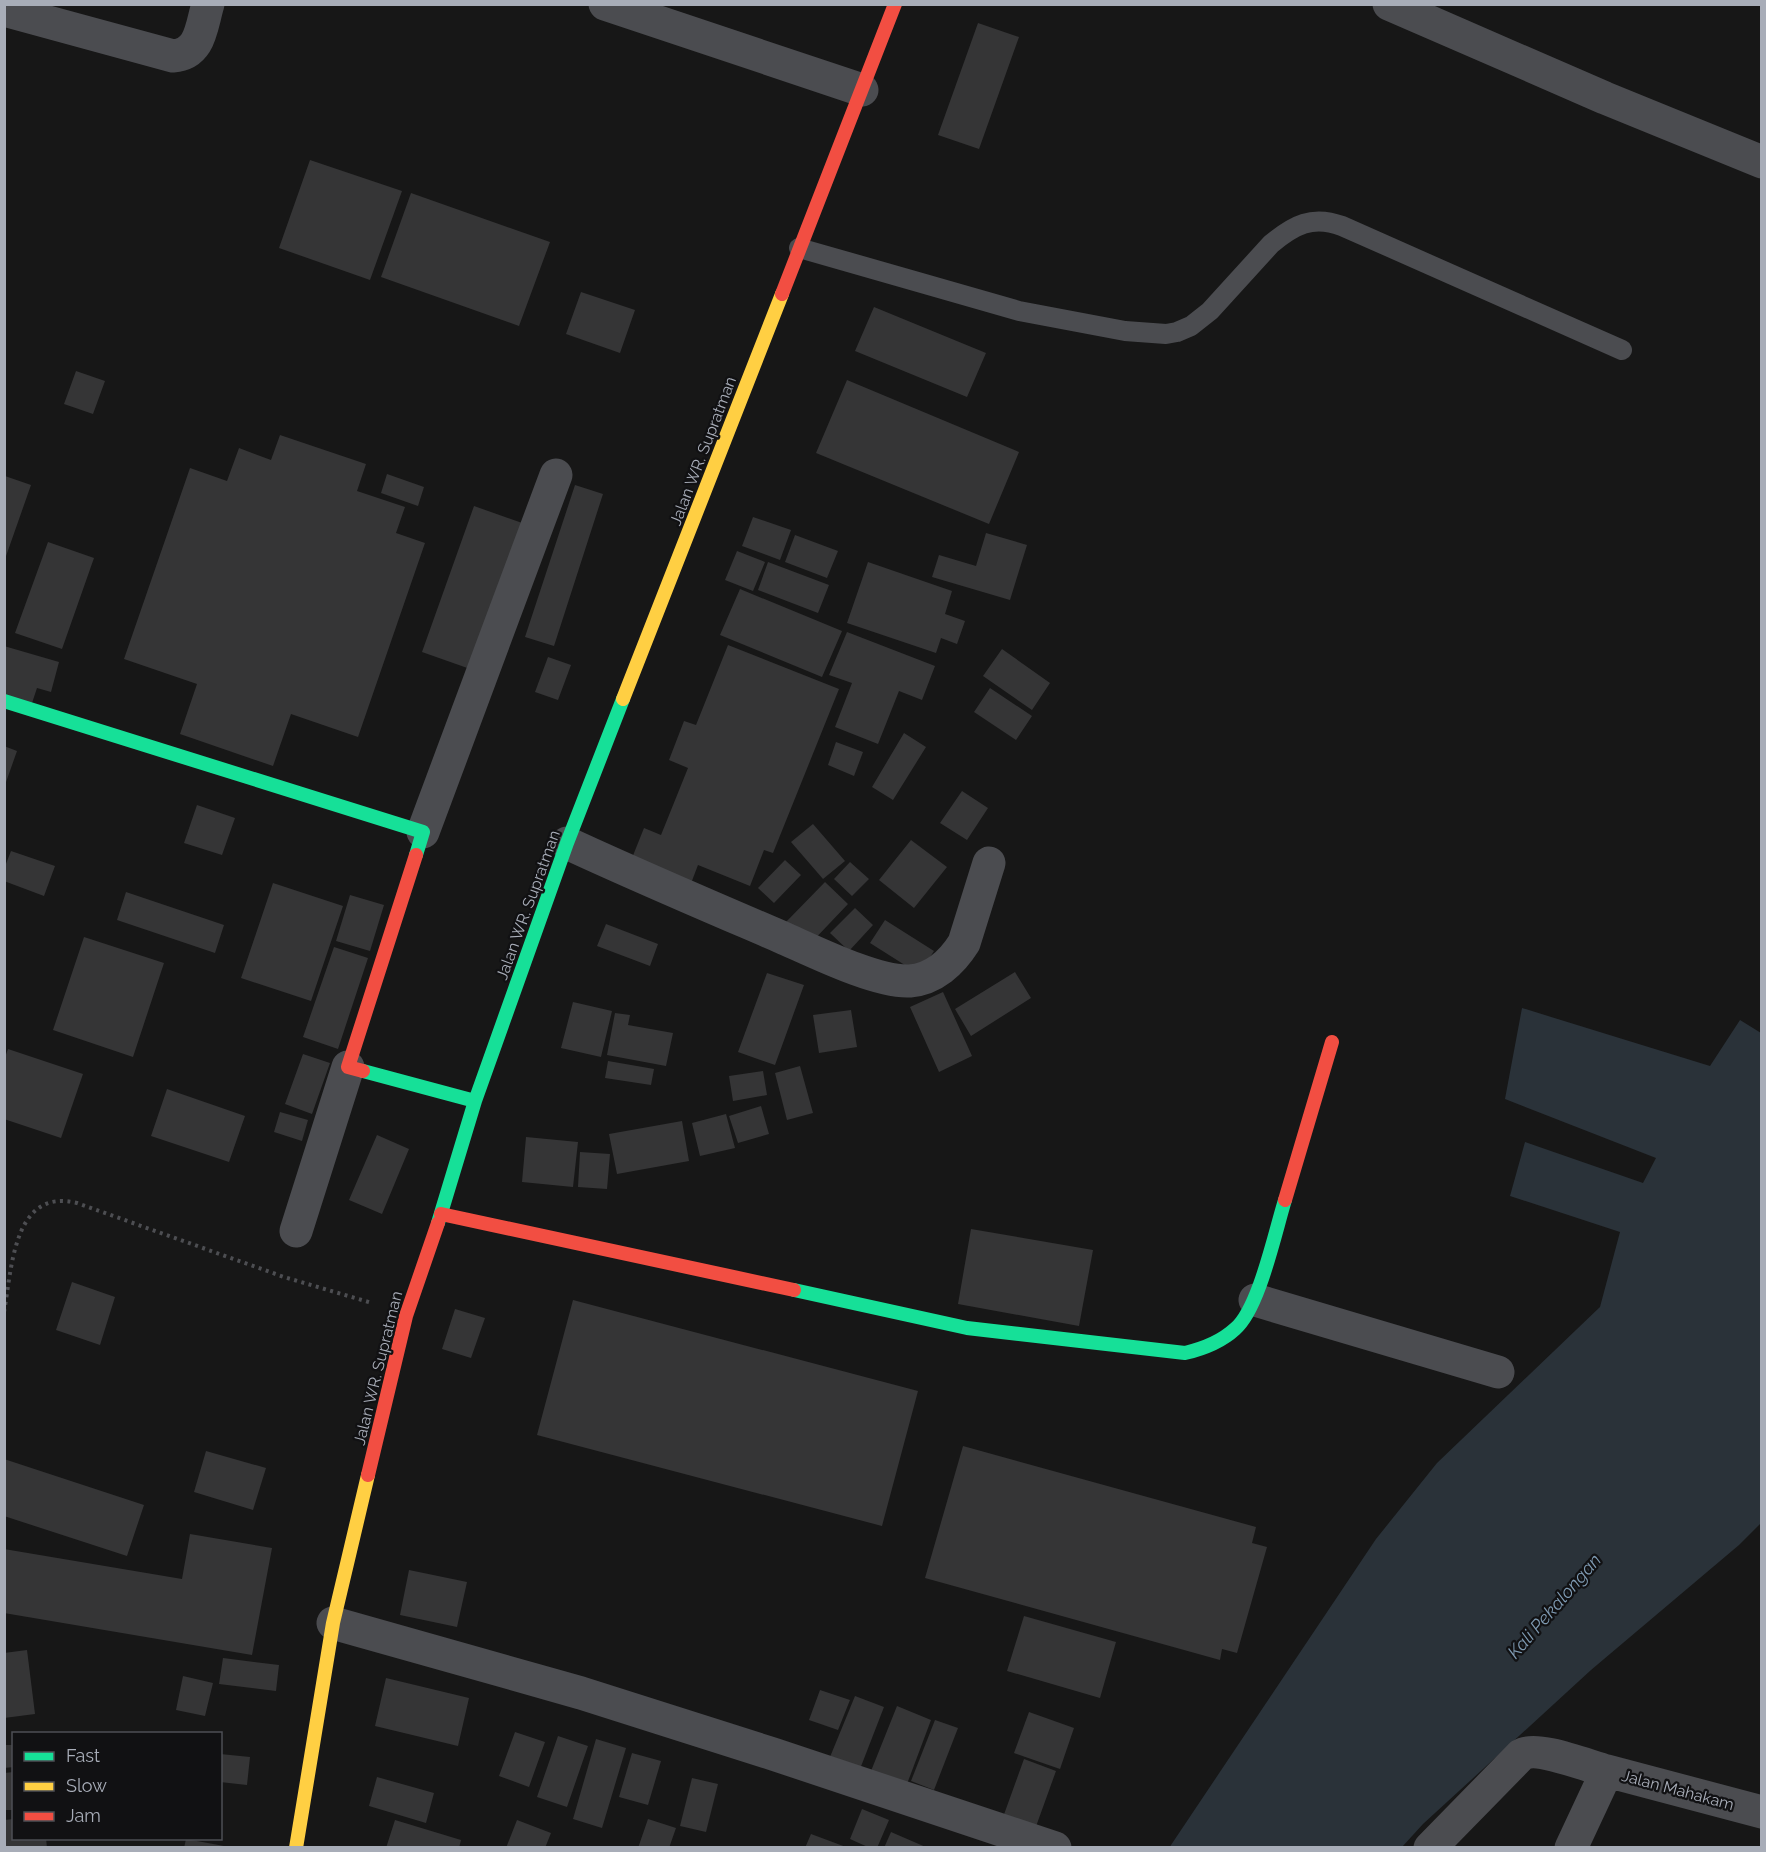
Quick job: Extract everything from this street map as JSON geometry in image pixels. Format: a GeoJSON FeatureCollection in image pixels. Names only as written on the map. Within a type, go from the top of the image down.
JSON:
{"type":"FeatureCollection","features":[{"type":"Feature","properties":{"kind":"street"},"geometry":{"type":"LineString","coordinates":[[4,10],[173,56],[186,54],[196,45],[208,4]]}},
{"type":"Feature","properties":{"kind":"street"},"geometry":{"type":"LineString","coordinates":[[605,4],[862,90]]}},
{"type":"Feature","properties":{"kind":"street"},"geometry":{"type":"LineString","coordinates":[[1389,4],[1605,98],[1761,162]]}},
{"type":"Feature","properties":{"kind":"street","name":"Jalan WR. Supratman"},"geometry":{"type":"LineString","coordinates":[[296,1848],[333,1623],[406,1316],[441,1214],[475,1101],[567,843],[894,5]]}},
{"type":"Feature","properties":{"kind":"street"},"geometry":{"type":"LineString","coordinates":[[296,1231],[423,832],[556,475]]}},
{"type":"Feature","properties":{"kind":"street"},"geometry":{"type":"LineString","coordinates":[[4,701],[423,832]]}},
{"type":"Feature","properties":{"kind":"street"},"geometry":{"type":"LineString","coordinates":[[567,843],[621,869],[852,968],[909,981],[925,978],[937,972],[964,943],[989,863]]}},
{"type":"Feature","properties":{"kind":"street"},"geometry":{"type":"LineString","coordinates":[[441,1214],[967,1328],[1185,1353],[1202,1349],[1236,1329],[1255,1300],[1332,1042]]}},
{"type":"Feature","properties":{"kind":"street"},"geometry":{"type":"LineString","coordinates":[[348,1067],[475,1101]]}},
{"type":"Feature","properties":{"kind":"street"},"geometry":{"type":"LineString","coordinates":[[1255,1300],[1498,1372]]}},
{"type":"Feature","properties":{"kind":"street"},"geometry":{"type":"LineString","coordinates":[[333,1623],[581,1693],[1055,1848]]}},
{"type":"Feature","properties":{"kind":"street"},"geometry":{"type":"LineString","coordinates":[[1430,1848],[1526,1751],[1542,1753],[1607,1771]]}},
{"type":"Feature","properties":{"kind":"street","name":"Jalan Mahakam"},"geometry":{"type":"LineString","coordinates":[[1571,1848],[1607,1771],[1761,1812]]}},
{"type":"Feature","properties":{"kind":"lane"},"geometry":{"type":"LineString","coordinates":[[799,248],[1019,311],[1125,331],[1166,334],[1191,326],[1210,311],[1271,244],[1299,225],[1315,220],[1342,226],[1622,350]]}},
{"type":"Feature","properties":{"kind":"path"},"geometry":{"type":"LineString","coordinates":[[4,1312],[22,1227],[35,1210],[49,1201],[60,1200],[77,1203],[284,1277],[381,1306],[406,1316]]}},
{"type":"Feature","properties":{"kind":"water","name":"Kali Pekalongan"},"geometry":{"type":"Polygon","coordinates":[[[1522,1008],[1710,1066],[1740,1020],[1761,1033],[1761,1523],[1739,1545],[1591,1670],[1423,1824],[1402,1847],[1169,1848],[1376,1539],[1437,1463],[1600,1307],[1620,1232],[1510,1196],[1525,1142],[1643,1183],[1656,1158],[1505,1099],[1522,1008]]]}},
{"type":"Feature","properties":{"kind":"building"},"geometry":{"type":"Polygon","coordinates":[[[978,23],[1019,37],[979,149],[938,135],[978,23]]]}},
{"type":"Feature","properties":{"kind":"building"},"geometry":{"type":"Polygon","coordinates":[[[310,160],[402,191],[370,280],[279,248],[310,160]]]}},
{"type":"Feature","properties":{"kind":"building"},"geometry":{"type":"Polygon","coordinates":[[[411,193],[550,242],[519,326],[381,277],[411,193]]]}},
{"type":"Feature","properties":{"kind":"building"},"geometry":{"type":"Polygon","coordinates":[[[581,292],[635,310],[620,353],[566,334],[581,292]]]}},
{"type":"Feature","properties":{"kind":"building"},"geometry":{"type":"Polygon","coordinates":[[[874,307],[986,353],[967,397],[855,351],[874,307]]]}},
{"type":"Feature","properties":{"kind":"building"},"geometry":{"type":"Polygon","coordinates":[[[76,371],[105,381],[93,414],[64,404],[76,371]]]}},
{"type":"Feature","properties":{"kind":"building"},"geometry":{"type":"Polygon","coordinates":[[[847,380],[1019,452],[989,524],[816,453],[847,380]]]}},
{"type":"Feature","properties":{"kind":"building"},"geometry":{"type":"Polygon","coordinates":[[[280,435],[366,464],[357,491],[405,507],[396,533],[425,543],[358,737],[291,714],[273,766],[180,734],[197,684],[124,659],[190,468],[227,481],[239,448],[271,460],[280,435]]]}},
{"type":"Feature","properties":{"kind":"building"},"geometry":{"type":"Polygon","coordinates":[[[387,474],[424,487],[418,506],[381,493],[387,474]]]}},
{"type":"Feature","properties":{"kind":"building"},"geometry":{"type":"Polygon","coordinates":[[[5,476],[31,485],[5,559],[5,476]]]}},
{"type":"Feature","properties":{"kind":"building"},"geometry":{"type":"Polygon","coordinates":[[[575,485],[603,494],[554,646],[525,637],[575,485]]]}},
{"type":"Feature","properties":{"kind":"building"},"geometry":{"type":"Polygon","coordinates":[[[474,506],[525,524],[473,670],[422,652],[474,506]]]}},
{"type":"Feature","properties":{"kind":"building"},"geometry":{"type":"Polygon","coordinates":[[[753,517],[791,530],[780,560],[742,546],[753,517]]]}},
{"type":"Feature","properties":{"kind":"building"},"geometry":{"type":"Polygon","coordinates":[[[986,533],[1027,545],[1010,600],[932,577],[939,555],[976,566],[986,533]]]}},
{"type":"Feature","properties":{"kind":"building"},"geometry":{"type":"Polygon","coordinates":[[[795,535],[838,551],[827,578],[785,562],[795,535]]]}},
{"type":"Feature","properties":{"kind":"building"},"geometry":{"type":"Polygon","coordinates":[[[48,542],[94,558],[62,649],[15,633],[48,542]]]}},
{"type":"Feature","properties":{"kind":"building"},"geometry":{"type":"Polygon","coordinates":[[[737,551],[765,562],[753,591],[725,580],[737,551]]]}},
{"type":"Feature","properties":{"kind":"building"},"geometry":{"type":"Polygon","coordinates":[[[768,562],[829,585],[818,613],[758,590],[768,562]]]}},
{"type":"Feature","properties":{"kind":"building"},"geometry":{"type":"Polygon","coordinates":[[[868,562],[952,591],[945,614],[965,621],[957,644],[941,638],[936,653],[847,623],[868,562]]]}},
{"type":"Feature","properties":{"kind":"building"},"geometry":{"type":"Polygon","coordinates":[[[740,589],[842,631],[822,677],[720,635],[740,589]]]}},
{"type":"Feature","properties":{"kind":"building"},"geometry":{"type":"Polygon","coordinates":[[[847,632],[935,666],[922,700],[899,691],[878,744],[835,727],[852,683],[829,675],[847,632]]]}},
{"type":"Feature","properties":{"kind":"building"},"geometry":{"type":"Polygon","coordinates":[[[728,645],[839,689],[773,853],[764,850],[750,886],[698,865],[690,886],[630,863],[644,828],[661,835],[688,768],[669,760],[684,721],[696,725],[728,645]]]}},
{"type":"Feature","properties":{"kind":"building"},"geometry":{"type":"Polygon","coordinates":[[[4,646],[59,662],[51,692],[37,688],[32,703],[4,695],[4,646]]]}},
{"type":"Feature","properties":{"kind":"building"},"geometry":{"type":"Polygon","coordinates":[[[1002,649],[1050,683],[1032,710],[983,676],[1002,649]]]}},
{"type":"Feature","properties":{"kind":"building"},"geometry":{"type":"Polygon","coordinates":[[[548,657],[571,665],[558,700],[535,692],[548,657]]]}},
{"type":"Feature","properties":{"kind":"building"},"geometry":{"type":"Polygon","coordinates":[[[990,688],[1032,716],[1016,740],[974,712],[990,688]]]}},
{"type":"Feature","properties":{"kind":"building"},"geometry":{"type":"Polygon","coordinates":[[[904,733],[926,747],[893,800],[872,787],[904,733]]]}},
{"type":"Feature","properties":{"kind":"building"},"geometry":{"type":"Polygon","coordinates":[[[836,742],[863,752],[854,776],[828,765],[836,742]]]}},
{"type":"Feature","properties":{"kind":"building"},"geometry":{"type":"Polygon","coordinates":[[[4,746],[17,751],[5,785],[4,785],[4,746]]]}},
{"type":"Feature","properties":{"kind":"building"},"geometry":{"type":"Polygon","coordinates":[[[962,791],[988,808],[967,840],[940,823],[962,791]]]}},
{"type":"Feature","properties":{"kind":"building"},"geometry":{"type":"Polygon","coordinates":[[[197,805],[235,818],[222,855],[184,843],[197,805]]]}},
{"type":"Feature","properties":{"kind":"building"},"geometry":{"type":"Polygon","coordinates":[[[813,824],[845,861],[823,879],[791,842],[813,824]]]}},
{"type":"Feature","properties":{"kind":"building"},"geometry":{"type":"Polygon","coordinates":[[[911,840],[947,867],[914,908],[879,880],[911,840]]]}},
{"type":"Feature","properties":{"kind":"building"},"geometry":{"type":"Polygon","coordinates":[[[11,851],[55,866],[44,896],[4,881],[4,869],[11,851]]]}},
{"type":"Feature","properties":{"kind":"building"},"geometry":{"type":"Polygon","coordinates":[[[785,860],[801,875],[774,903],[758,888],[785,860]]]}},
{"type":"Feature","properties":{"kind":"building"},"geometry":{"type":"Polygon","coordinates":[[[850,862],[869,879],[852,896],[834,879],[850,862]]]}},
{"type":"Feature","properties":{"kind":"building"},"geometry":{"type":"Polygon","coordinates":[[[825,882],[848,904],[809,945],[786,922],[825,882]]]}},
{"type":"Feature","properties":{"kind":"building"},"geometry":{"type":"Polygon","coordinates":[[[273,883],[343,906],[311,1001],[241,978],[273,883]]]}},
{"type":"Feature","properties":{"kind":"building"},"geometry":{"type":"Polygon","coordinates":[[[126,892],[224,925],[215,953],[117,920],[126,892]]]}},
{"type":"Feature","properties":{"kind":"building"},"geometry":{"type":"Polygon","coordinates":[[[350,895],[384,905],[370,951],[336,941],[350,895]]]}},
{"type":"Feature","properties":{"kind":"building"},"geometry":{"type":"Polygon","coordinates":[[[855,908],[873,925],[849,951],[830,933],[855,908]]]}},
{"type":"Feature","properties":{"kind":"building"},"geometry":{"type":"Polygon","coordinates":[[[885,920],[934,951],[919,974],[870,943],[885,920]]]}},
{"type":"Feature","properties":{"kind":"building"},"geometry":{"type":"Polygon","coordinates":[[[606,924],[658,944],[650,966],[597,946],[606,924]]]}},
{"type":"Feature","properties":{"kind":"building"},"geometry":{"type":"Polygon","coordinates":[[[84,937],[164,963],[133,1057],[53,1030],[84,937]]]}},
{"type":"Feature","properties":{"kind":"building"},"geometry":{"type":"Polygon","coordinates":[[[334,947],[368,958],[338,1049],[303,1037],[334,947]]]}},
{"type":"Feature","properties":{"kind":"building"},"geometry":{"type":"Polygon","coordinates":[[[1015,972],[1031,998],[971,1036],[955,1009],[1015,972]]]}},
{"type":"Feature","properties":{"kind":"building"},"geometry":{"type":"Polygon","coordinates":[[[767,973],[804,985],[775,1065],[738,1052],[767,973]]]}},
{"type":"Feature","properties":{"kind":"building"},"geometry":{"type":"Polygon","coordinates":[[[943,992],[972,1056],[939,1072],[910,1007],[943,992]]]}},
{"type":"Feature","properties":{"kind":"building"},"geometry":{"type":"Polygon","coordinates":[[[573,1002],[612,1011],[601,1057],[561,1048],[573,1002]]]}},
{"type":"Feature","properties":{"kind":"building"},"geometry":{"type":"Polygon","coordinates":[[[851,1010],[857,1047],[819,1053],[813,1015],[851,1010]]]}},
{"type":"Feature","properties":{"kind":"building"},"geometry":{"type":"Polygon","coordinates":[[[615,1013],[630,1015],[628,1025],[673,1033],[666,1066],[607,1055],[615,1013]]]}},
{"type":"Feature","properties":{"kind":"building"},"geometry":{"type":"Polygon","coordinates":[[[8,1049],[83,1074],[61,1138],[4,1119],[4,1060],[8,1049]]]}},
{"type":"Feature","properties":{"kind":"building"},"geometry":{"type":"Polygon","coordinates":[[[303,1054],[330,1063],[312,1114],[285,1104],[303,1054]]]}},
{"type":"Feature","properties":{"kind":"building"},"geometry":{"type":"Polygon","coordinates":[[[608,1061],[654,1069],[651,1085],[605,1078],[608,1061]]]}},
{"type":"Feature","properties":{"kind":"building"},"geometry":{"type":"Polygon","coordinates":[[[800,1066],[813,1113],[787,1120],[775,1073],[800,1066]]]}},
{"type":"Feature","properties":{"kind":"building"},"geometry":{"type":"Polygon","coordinates":[[[763,1071],[767,1095],[733,1101],[729,1076],[763,1071]]]}},
{"type":"Feature","properties":{"kind":"building"},"geometry":{"type":"Polygon","coordinates":[[[167,1089],[245,1116],[229,1162],[151,1136],[167,1089]]]}},
{"type":"Feature","properties":{"kind":"building"},"geometry":{"type":"Polygon","coordinates":[[[761,1106],[769,1134],[738,1143],[729,1116],[761,1106]]]}},
{"type":"Feature","properties":{"kind":"building"},"geometry":{"type":"Polygon","coordinates":[[[280,1112],[308,1120],[302,1141],[274,1132],[280,1112]]]}},
{"type":"Feature","properties":{"kind":"building"},"geometry":{"type":"Polygon","coordinates":[[[726,1114],[735,1148],[700,1156],[692,1123],[726,1114]]]}},
{"type":"Feature","properties":{"kind":"building"},"geometry":{"type":"Polygon","coordinates":[[[682,1121],[689,1161],[617,1174],[609,1134],[682,1121]]]}},
{"type":"Feature","properties":{"kind":"building"},"geometry":{"type":"Polygon","coordinates":[[[377,1135],[409,1149],[382,1214],[349,1200],[377,1135]]]}},
{"type":"Feature","properties":{"kind":"building"},"geometry":{"type":"Polygon","coordinates":[[[526,1137],[578,1142],[573,1187],[522,1182],[526,1137]]]}},
{"type":"Feature","properties":{"kind":"building"},"geometry":{"type":"Polygon","coordinates":[[[580,1152],[610,1154],[607,1189],[578,1187],[580,1152]]]}},
{"type":"Feature","properties":{"kind":"building"},"geometry":{"type":"Polygon","coordinates":[[[971,1229],[1093,1250],[1079,1326],[958,1304],[971,1229]]]}},
{"type":"Feature","properties":{"kind":"building"},"geometry":{"type":"Polygon","coordinates":[[[72,1282],[115,1297],[100,1345],[56,1330],[72,1282]]]}},
{"type":"Feature","properties":{"kind":"building"},"geometry":{"type":"Polygon","coordinates":[[[573,1300],[918,1391],[882,1526],[537,1435],[573,1300]]]}},
{"type":"Feature","properties":{"kind":"building"},"geometry":{"type":"Polygon","coordinates":[[[455,1309],[485,1318],[471,1358],[442,1349],[455,1309]]]}},
{"type":"Feature","properties":{"kind":"building"},"geometry":{"type":"Polygon","coordinates":[[[963,1446],[1256,1527],[1252,1543],[1267,1547],[1237,1653],[1222,1649],[1220,1660],[925,1578],[963,1446]]]}},
{"type":"Feature","properties":{"kind":"building"},"geometry":{"type":"Polygon","coordinates":[[[206,1451],[266,1468],[253,1510],[194,1492],[206,1451]]]}},
{"type":"Feature","properties":{"kind":"building"},"geometry":{"type":"Polygon","coordinates":[[[4,1459],[144,1505],[127,1556],[4,1516],[4,1459]]]}},
{"type":"Feature","properties":{"kind":"building"},"geometry":{"type":"Polygon","coordinates":[[[190,1534],[272,1548],[252,1655],[4,1613],[4,1549],[182,1579],[190,1534]]]}},
{"type":"Feature","properties":{"kind":"building"},"geometry":{"type":"Polygon","coordinates":[[[409,1570],[467,1582],[457,1627],[400,1615],[409,1570]]]}},
{"type":"Feature","properties":{"kind":"building"},"geometry":{"type":"Polygon","coordinates":[[[1024,1616],[1116,1642],[1100,1698],[1007,1671],[1024,1616]]]}},
{"type":"Feature","properties":{"kind":"building"},"geometry":{"type":"Polygon","coordinates":[[[27,1650],[35,1714],[4,1718],[4,1653],[27,1650]]]}},
{"type":"Feature","properties":{"kind":"building"},"geometry":{"type":"Polygon","coordinates":[[[223,1658],[279,1665],[276,1691],[219,1684],[223,1658]]]}},
{"type":"Feature","properties":{"kind":"building"},"geometry":{"type":"Polygon","coordinates":[[[183,1676],[213,1683],[205,1716],[176,1710],[183,1676]]]}},
{"type":"Feature","properties":{"kind":"building"},"geometry":{"type":"Polygon","coordinates":[[[386,1678],[469,1698],[458,1746],[375,1726],[386,1678]]]}},
{"type":"Feature","properties":{"kind":"building"},"geometry":{"type":"Polygon","coordinates":[[[820,1690],[850,1700],[838,1730],[809,1720],[820,1690]]]}},
{"type":"Feature","properties":{"kind":"building"},"geometry":{"type":"Polygon","coordinates":[[[855,1696],[884,1707],[860,1769],[830,1757],[855,1696]]]}},
{"type":"Feature","properties":{"kind":"building"},"geometry":{"type":"Polygon","coordinates":[[[897,1706],[931,1720],[907,1784],[871,1771],[897,1706]]]}},
{"type":"Feature","properties":{"kind":"building"},"geometry":{"type":"Polygon","coordinates":[[[1029,1712],[1074,1728],[1060,1769],[1014,1753],[1029,1712]]]}},
{"type":"Feature","properties":{"kind":"building"},"geometry":{"type":"Polygon","coordinates":[[[935,1720],[958,1728],[934,1790],[911,1781],[935,1720]]]}},
{"type":"Feature","properties":{"kind":"building"},"geometry":{"type":"Polygon","coordinates":[[[515,1732],[545,1742],[529,1787],[499,1776],[515,1732]]]}},
{"type":"Feature","properties":{"kind":"building"},"geometry":{"type":"Polygon","coordinates":[[[558,1736],[588,1746],[567,1807],[537,1797],[558,1736]]]}},
{"type":"Feature","properties":{"kind":"building"},"geometry":{"type":"Polygon","coordinates":[[[596,1739],[626,1748],[602,1828],[573,1819],[596,1739]]]}},
{"type":"Feature","properties":{"kind":"building"},"geometry":{"type":"Polygon","coordinates":[[[4,1745],[12,1745],[12,1767],[4,1768],[4,1745]]]}},
{"type":"Feature","properties":{"kind":"building"},"geometry":{"type":"Polygon","coordinates":[[[632,1753],[661,1761],[648,1805],[619,1797],[632,1753]]]}},
{"type":"Feature","properties":{"kind":"building"},"geometry":{"type":"Polygon","coordinates":[[[222,1754],[250,1757],[247,1785],[222,1782],[222,1754]]]}},
{"type":"Feature","properties":{"kind":"building"},"geometry":{"type":"Polygon","coordinates":[[[1024,1759],[1056,1771],[1034,1832],[1002,1820],[1024,1759]]]}},
{"type":"Feature","properties":{"kind":"building"},"geometry":{"type":"Polygon","coordinates":[[[12,1772],[12,1810],[4,1810],[4,1773],[12,1772]]]}},
{"type":"Feature","properties":{"kind":"building"},"geometry":{"type":"Polygon","coordinates":[[[377,1777],[434,1793],[426,1823],[369,1806],[377,1777]]]}},
{"type":"Feature","properties":{"kind":"building"},"geometry":{"type":"Polygon","coordinates":[[[692,1778],[718,1784],[706,1832],[680,1826],[692,1778]]]}},
{"type":"Feature","properties":{"kind":"building"},"geometry":{"type":"Polygon","coordinates":[[[862,1809],[889,1820],[877,1848],[870,1848],[850,1839],[862,1809]]]}},
{"type":"Feature","properties":{"kind":"building"},"geometry":{"type":"Polygon","coordinates":[[[12,1819],[12,1840],[46,1840],[47,1848],[4,1848],[4,1820],[12,1819]]]}},
{"type":"Feature","properties":{"kind":"building"},"geometry":{"type":"Polygon","coordinates":[[[648,1819],[676,1828],[669,1848],[638,1848],[648,1819]]]}},
{"type":"Feature","properties":{"kind":"building"},"geometry":{"type":"Polygon","coordinates":[[[395,1820],[461,1840],[459,1848],[386,1848],[395,1820]]]}},
{"type":"Feature","properties":{"kind":"building"},"geometry":{"type":"Polygon","coordinates":[[[517,1820],[551,1833],[545,1848],[506,1848],[517,1820]]]}},
{"type":"Feature","properties":{"kind":"building"},"geometry":{"type":"Polygon","coordinates":[[[891,1832],[928,1848],[884,1848],[891,1832]]]}},
{"type":"Feature","properties":{"kind":"building"},"geometry":{"type":"Polygon","coordinates":[[[811,1834],[846,1847],[846,1848],[805,1848],[811,1834]]]}},
{"type":"Feature","properties":{"kind":"building"},"geometry":{"type":"Polygon","coordinates":[[[186,1840],[224,1846],[224,1848],[184,1848],[186,1840]]]}},
{"type":"Feature","properties":{"kind":"traffic: fast"},"geometry":{"type":"LineString","coordinates":[[438,1223],[475,1101],[567,843],[623,699]]}},
{"type":"Feature","properties":{"kind":"traffic: fast"},"geometry":{"type":"LineString","coordinates":[[4,701],[423,832],[416,855]]}},
{"type":"Feature","properties":{"kind":"traffic: fast"},"geometry":{"type":"LineString","coordinates":[[363,1071],[475,1101]]}},
{"type":"Feature","properties":{"kind":"traffic: fast"},"geometry":{"type":"LineString","coordinates":[[794,1290],[967,1328],[1185,1353],[1218,1341],[1235,1329],[1244,1319],[1259,1288],[1285,1200]]}},
{"type":"Feature","properties":{"kind":"traffic: slow"},"geometry":{"type":"LineString","coordinates":[[623,699],[782,294]]}},
{"type":"Feature","properties":{"kind":"traffic: slow"},"geometry":{"type":"LineString","coordinates":[[296,1848],[333,1623],[368,1475]]}},
{"type":"Feature","properties":{"kind":"traffic: jam"},"geometry":{"type":"LineString","coordinates":[[782,294],[895,4]]}},
{"type":"Feature","properties":{"kind":"traffic: jam"},"geometry":{"type":"LineString","coordinates":[[363,1071],[348,1067],[416,855]]}},
{"type":"Feature","properties":{"kind":"traffic: jam"},"geometry":{"type":"LineString","coordinates":[[1285,1200],[1332,1042]]}},
{"type":"Feature","properties":{"kind":"traffic: jam"},"geometry":{"type":"LineString","coordinates":[[441,1214],[794,1290]]}},
{"type":"Feature","properties":{"kind":"traffic: jam"},"geometry":{"type":"LineString","coordinates":[[368,1475],[406,1316],[438,1223]]}}]}
